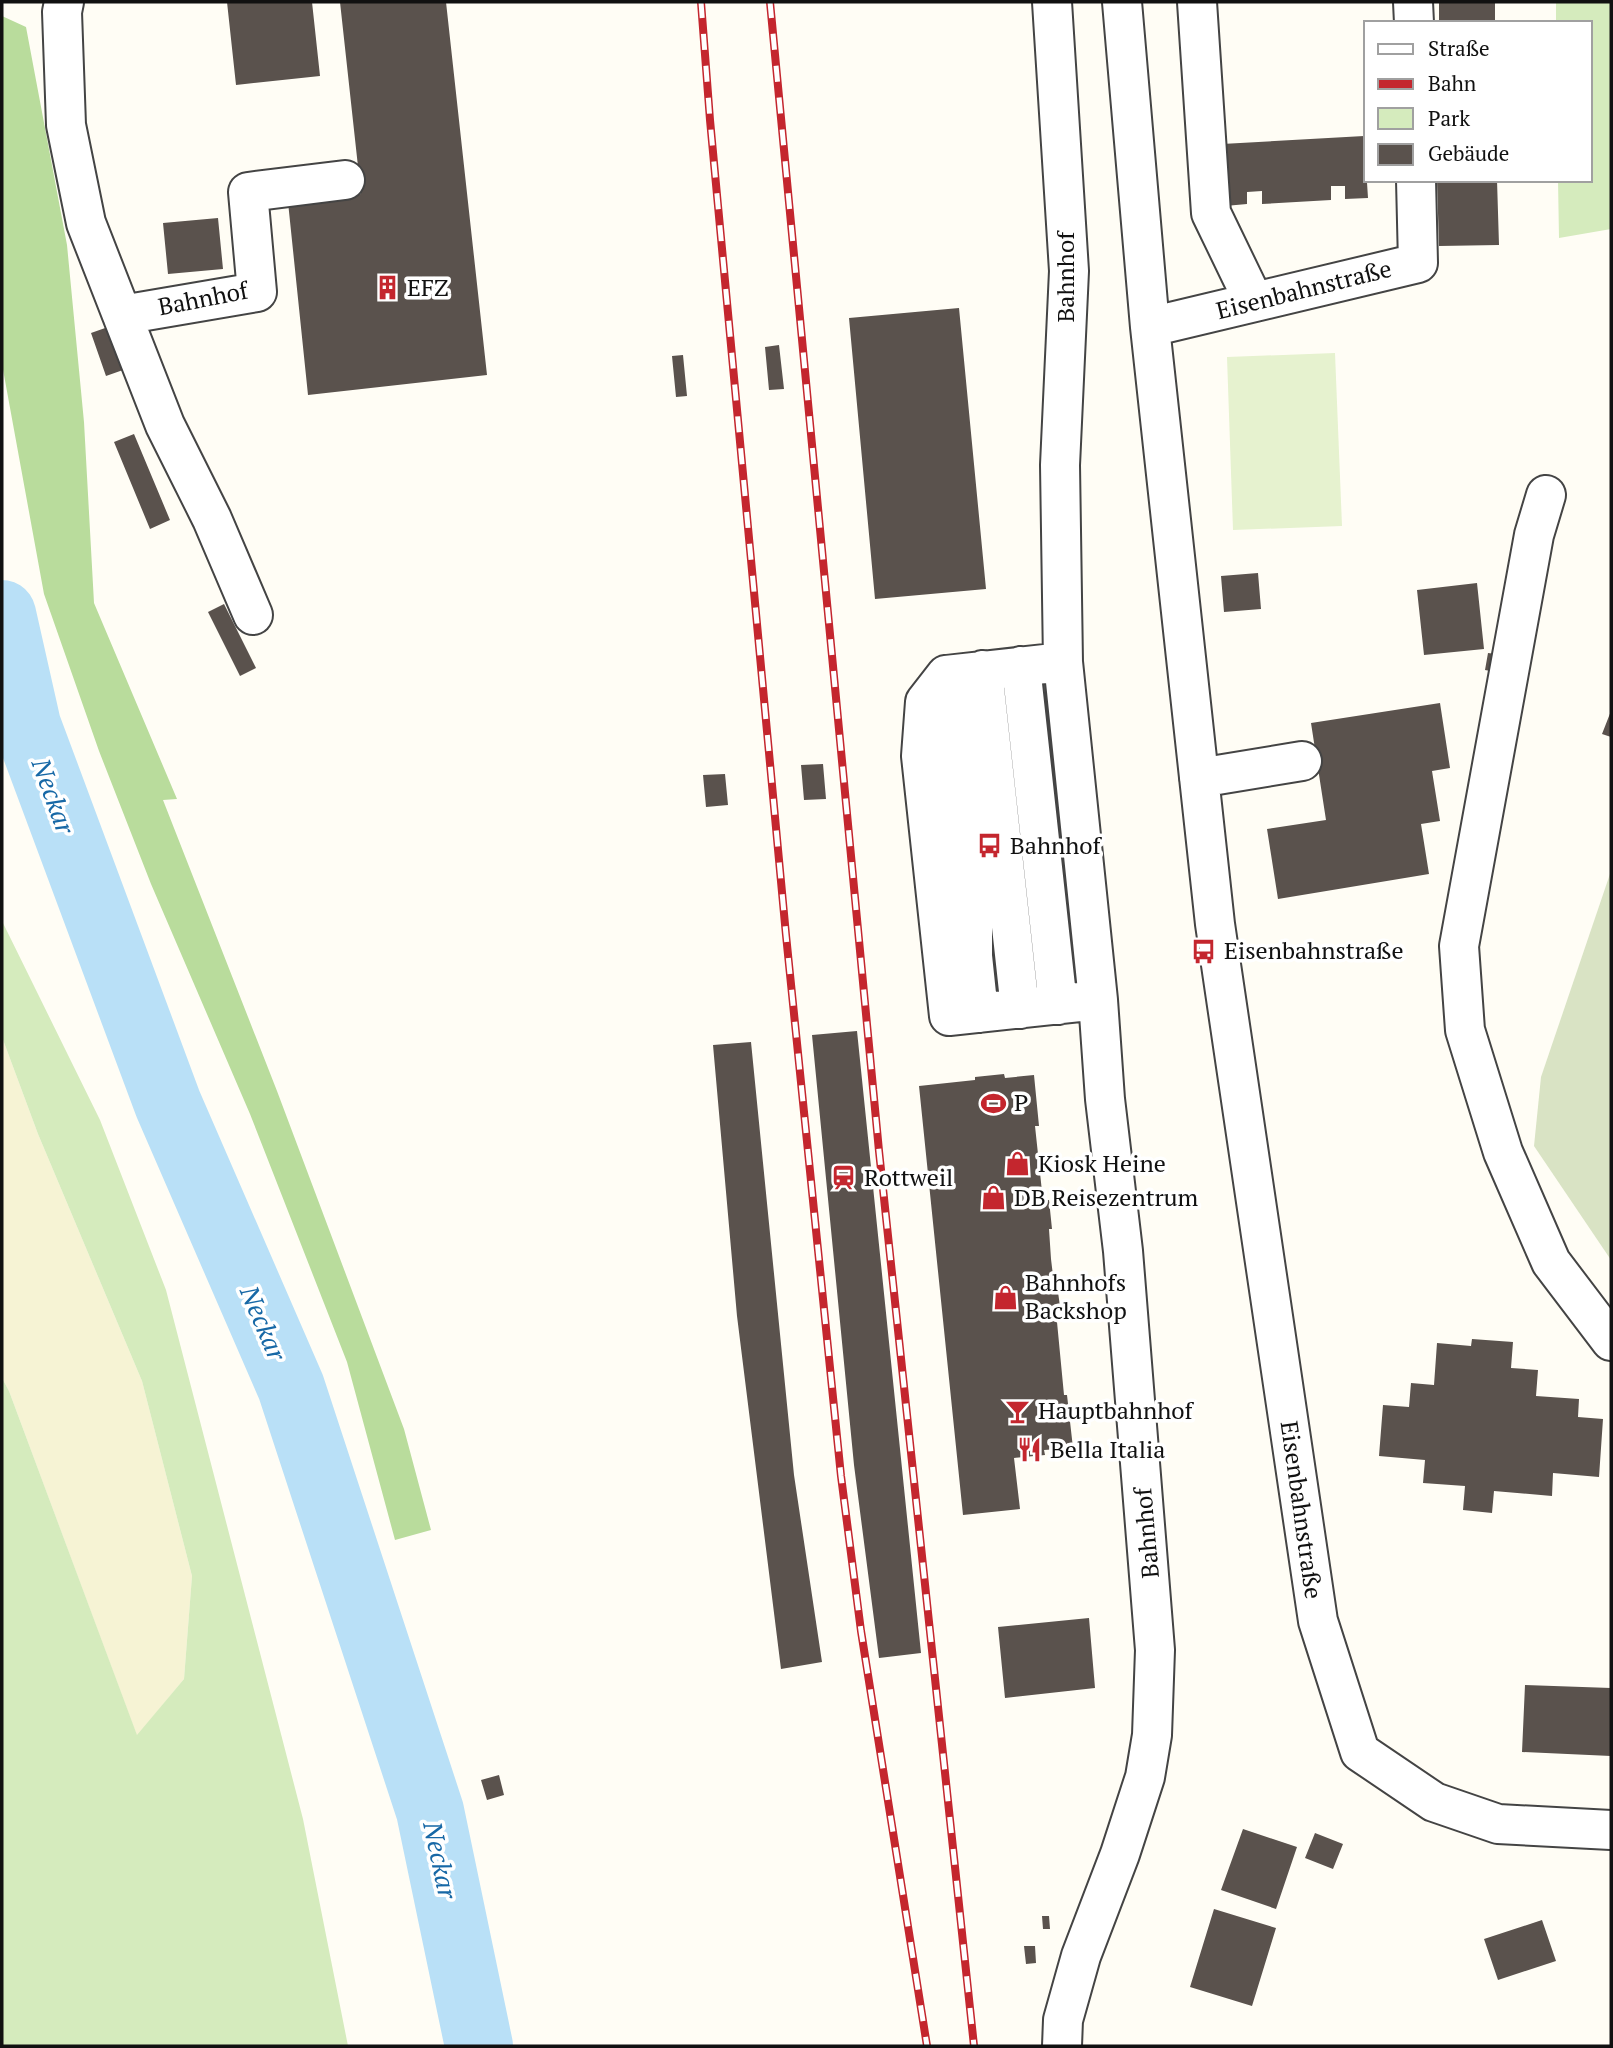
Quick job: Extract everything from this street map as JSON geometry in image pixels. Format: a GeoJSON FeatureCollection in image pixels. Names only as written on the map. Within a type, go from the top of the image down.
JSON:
{"type":"FeatureCollection","features":[{"type":"Feature","properties":{"kind":"street","name":"Bahnhof"},"geometry":{"type":"LineString","coordinates":[[64,2],[62,12],[66,125],[86,223],[165,425],[212,519],[253,615]]}},
{"type":"Feature","properties":{"kind":"street","name":"Bahnhof"},"geometry":{"type":"LineString","coordinates":[[1052,2],[1069,271],[1060,465],[1063,662],[1098,1000],[1105,1099],[1123,1251],[1155,1650],[1153,1735],[1144,1777],[1120,1854],[1081,1955],[1063,2021],[1062,2046]]}},
{"type":"Feature","properties":{"kind":"street","name":"Eisenbahnstraße"},"geometry":{"type":"LineString","coordinates":[[1122,2],[1150,327],[1215,924],[1318,1621],[1360,1752],[1434,1802],[1498,1824],[1611,1830]]}},
{"type":"Feature","properties":{"kind":"street"},"geometry":{"type":"LineString","coordinates":[[1197,2],[1211,213],[1254,302]]}},
{"type":"Feature","properties":{"kind":"street"},"geometry":{"type":"LineString","coordinates":[[1413,2],[1414,21]]}},
{"type":"Feature","properties":{"kind":"street","name":"Bahnhof"},"geometry":{"type":"LineString","coordinates":[[122,315],[257,292],[248,192],[345,180]]}},
{"type":"Feature","properties":{"kind":"street","name":"Eisenbahnstraße"},"geometry":{"type":"LineString","coordinates":[[1150,327],[1418,263],[1416,182]]}},
{"type":"Feature","properties":{"kind":"street"},"geometry":{"type":"LineString","coordinates":[[1546,495],[1534,535],[1459,946],[1465,1030],[1503,1152],[1551,1262],[1611,1341]]}},
{"type":"Feature","properties":{"kind":"street"},"geometry":{"type":"LineString","coordinates":[[1063,662],[946,674],[973,926],[973,956],[979,1013],[1098,1000]]}},
{"type":"Feature","properties":{"kind":"street"},"geometry":{"type":"LineString","coordinates":[[1021,666],[1058,1005]]}},
{"type":"Feature","properties":{"kind":"street"},"geometry":{"type":"LineString","coordinates":[[983,670],[1020,1009]]}},
{"type":"Feature","properties":{"kind":"street"},"geometry":{"type":"LineString","coordinates":[[1199,778],[1303,761]]}},
{"type":"Feature","properties":{"kind":"shaded area"},"geometry":{"type":"Polygon","coordinates":[[[2,1037],[38,1134],[142,1381],[192,1576],[184,1679],[137,1736],[2,1378],[2,1037]]]}},
{"type":"Feature","properties":{"kind":"green space"},"geometry":{"type":"Polygon","coordinates":[[[1556,2],[1611,2],[1611,229],[1559,238],[1558,182],[1592,182],[1592,21],[1556,21],[1556,2]]]}},
{"type":"Feature","properties":{"kind":"green space"},"geometry":{"type":"Polygon","coordinates":[[[2,16],[26,27],[67,245],[84,422],[94,603],[177,799],[163,800],[277,1091],[404,1429],[431,1530],[395,1540],[347,1362],[250,1114],[151,884],[99,751],[44,594],[2,364],[2,16]]]}},
{"type":"Feature","properties":{"kind":"green space"},"geometry":{"type":"Polygon","coordinates":[[[1335,353],[1342,526],[1233,530],[1227,357],[1335,353]]]}},
{"type":"Feature","properties":{"kind":"green space"},"geometry":{"type":"Polygon","coordinates":[[[1611,871],[1611,1260],[1534,1146],[1541,1077],[1611,871]]]}},
{"type":"Feature","properties":{"kind":"green space"},"geometry":{"type":"Polygon","coordinates":[[[2,921],[100,1120],[166,1290],[303,1819],[348,2046],[2,2046],[2,1378],[137,1735],[184,1679],[192,1576],[142,1381],[38,1134],[2,1037],[2,921]]]}},
{"type":"Feature","properties":{"kind":"building"},"geometry":{"type":"Polygon","coordinates":[[[227,2],[312,2],[320,76],[236,85],[227,2]]]}},
{"type":"Feature","properties":{"kind":"building","name":"EFZ"},"geometry":{"type":"Polygon","coordinates":[[[340,2],[446,2],[487,375],[308,395],[288,202],[361,194],[340,2]]]}},
{"type":"Feature","properties":{"kind":"building"},"geometry":{"type":"Polygon","coordinates":[[[1439,2],[1495,2],[1495,21],[1439,21],[1439,2]]]}},
{"type":"Feature","properties":{"kind":"building"},"geometry":{"type":"Polygon","coordinates":[[[1364,136],[1364,182],[1367,182],[1368,198],[1345,199],[1345,186],[1331,186],[1331,200],[1262,204],[1262,191],[1247,192],[1247,204],[1225,206],[1222,144],[1364,136]]]}},
{"type":"Feature","properties":{"kind":"building"},"geometry":{"type":"Polygon","coordinates":[[[1437,182],[1497,182],[1499,245],[1439,246],[1437,182]]]}},
{"type":"Feature","properties":{"kind":"building"},"geometry":{"type":"Polygon","coordinates":[[[218,218],[223,269],[168,274],[163,223],[218,218]]]}},
{"type":"Feature","properties":{"kind":"building"},"geometry":{"type":"Polygon","coordinates":[[[959,308],[986,589],[875,599],[849,318],[959,308]]]}},
{"type":"Feature","properties":{"kind":"building"},"geometry":{"type":"Polygon","coordinates":[[[108,327],[123,370],[106,376],[91,333],[108,327]]]}},
{"type":"Feature","properties":{"kind":"building"},"geometry":{"type":"Polygon","coordinates":[[[779,345],[784,389],[769,390],[765,347],[779,345]]]}},
{"type":"Feature","properties":{"kind":"building"},"geometry":{"type":"Polygon","coordinates":[[[683,355],[687,396],[676,397],[672,356],[683,355]]]}},
{"type":"Feature","properties":{"kind":"building"},"geometry":{"type":"Polygon","coordinates":[[[134,434],[170,520],[150,529],[114,442],[134,434]]]}},
{"type":"Feature","properties":{"kind":"building"},"geometry":{"type":"Polygon","coordinates":[[[1258,573],[1261,609],[1224,612],[1221,576],[1258,573]]]}},
{"type":"Feature","properties":{"kind":"building"},"geometry":{"type":"Polygon","coordinates":[[[1477,583],[1484,649],[1424,655],[1417,590],[1477,583]]]}},
{"type":"Feature","properties":{"kind":"building"},"geometry":{"type":"Polygon","coordinates":[[[224,604],[256,668],[240,676],[208,612],[224,604]]]}},
{"type":"Feature","properties":{"kind":"building"},"geometry":{"type":"Polygon","coordinates":[[[1488,653],[1504,655],[1501,673],[1485,670],[1488,653]]]}},
{"type":"Feature","properties":{"kind":"building"},"geometry":{"type":"Polygon","coordinates":[[[1440,703],[1450,768],[1432,771],[1440,821],[1421,824],[1429,874],[1278,899],[1267,829],[1326,820],[1311,723],[1440,703]]]}},
{"type":"Feature","properties":{"kind":"building"},"geometry":{"type":"Polygon","coordinates":[[[1611,711],[1611,737],[1602,734],[1611,711]]]}},
{"type":"Feature","properties":{"kind":"building"},"geometry":{"type":"Polygon","coordinates":[[[823,764],[826,799],[804,800],[801,765],[823,764]]]}},
{"type":"Feature","properties":{"kind":"building"},"geometry":{"type":"Polygon","coordinates":[[[725,774],[728,805],[706,807],[703,775],[725,774]]]}},
{"type":"Feature","properties":{"kind":"building"},"geometry":{"type":"Polygon","coordinates":[[[857,1031],[921,1653],[879,1658],[854,1465],[812,1035],[857,1031]]]}},
{"type":"Feature","properties":{"kind":"building"},"geometry":{"type":"Polygon","coordinates":[[[751,1042],[794,1475],[822,1662],[781,1669],[737,1316],[713,1045],[751,1042]]]}},
{"type":"Feature","properties":{"kind":"building"},"geometry":{"type":"Polygon","coordinates":[[[1004,1074],[1005,1078],[1034,1075],[1039,1126],[1035,1126],[1043,1201],[1049,1200],[1051,1259],[1062,1321],[1057,1322],[1064,1395],[1067,1395],[1073,1448],[1044,1450],[1045,1455],[1014,1458],[1020,1509],[963,1515],[919,1086],[1004,1074]]]}},
{"type":"Feature","properties":{"kind":"building"},"geometry":{"type":"Polygon","coordinates":[[[1472,1339],[1513,1342],[1511,1368],[1538,1370],[1536,1396],[1579,1399],[1578,1417],[1603,1419],[1599,1477],[1553,1473],[1552,1496],[1494,1491],[1492,1513],[1463,1510],[1465,1486],[1423,1483],[1425,1460],[1379,1456],[1383,1405],[1409,1407],[1411,1383],[1434,1385],[1437,1343],[1471,1346],[1472,1339]]]}},
{"type":"Feature","properties":{"kind":"building"},"geometry":{"type":"Polygon","coordinates":[[[1089,1618],[1095,1688],[1005,1698],[998,1627],[1089,1618]]]}},
{"type":"Feature","properties":{"kind":"building"},"geometry":{"type":"Polygon","coordinates":[[[1525,1685],[1611,1688],[1611,1756],[1522,1752],[1525,1685]]]}},
{"type":"Feature","properties":{"kind":"building"},"geometry":{"type":"Polygon","coordinates":[[[499,1775],[504,1795],[487,1800],[481,1780],[499,1775]]]}},
{"type":"Feature","properties":{"kind":"building"},"geometry":{"type":"Polygon","coordinates":[[[1243,1829],[1297,1847],[1276,1909],[1221,1890],[1243,1829]]]}},
{"type":"Feature","properties":{"kind":"building"},"geometry":{"type":"Polygon","coordinates":[[[1315,1833],[1343,1844],[1333,1869],[1305,1858],[1315,1833]]]}},
{"type":"Feature","properties":{"kind":"building"},"geometry":{"type":"Polygon","coordinates":[[[1214,1909],[1276,1928],[1252,2006],[1190,1987],[1214,1909]]]}},
{"type":"Feature","properties":{"kind":"building"},"geometry":{"type":"Polygon","coordinates":[[[1042,1916],[1049,1916],[1050,1929],[1043,1929],[1042,1916]]]}},
{"type":"Feature","properties":{"kind":"building"},"geometry":{"type":"Polygon","coordinates":[[[1542,1920],[1556,1961],[1498,1980],[1484,1939],[1542,1920]]]}},
{"type":"Feature","properties":{"kind":"building"},"geometry":{"type":"Polygon","coordinates":[[[1024,1946],[1035,1946],[1036,1963],[1026,1964],[1024,1946]]]}},
{"type":"Feature","properties":{"kind":"waterway","name":"Neckar"},"geometry":{"type":"LineString","coordinates":[[2,614],[27,725],[168,1104],[291,1387],[430,1811],[479,2046]]}},
{"type":"Feature","properties":{"kind":"railway"},"geometry":{"type":"LineString","coordinates":[[701,2],[786,935],[841,1476],[861,1631],[927,2046]]}},
{"type":"Feature","properties":{"kind":"railway"},"geometry":{"type":"LineString","coordinates":[[770,2],[879,1151],[974,2046]]}},
{"type":"Feature","properties":{"kind":"place","name":"EFZ"},"geometry":{"type":"Point","coordinates":[387,288]}},
{"type":"Feature","properties":{"kind":"place","name":"Bahnhof"},"geometry":{"type":"Point","coordinates":[990,846]}},
{"type":"Feature","properties":{"kind":"place","name":"Eisenbahnstraße"},"geometry":{"type":"Point","coordinates":[1204,951]}},
{"type":"Feature","properties":{"kind":"place","name":"P"},"geometry":{"type":"Point","coordinates":[994,1103]}},
{"type":"Feature","properties":{"kind":"place","name":"Kiosk Heine"},"geometry":{"type":"Point","coordinates":[1018,1164]}},
{"type":"Feature","properties":{"kind":"place","name":"Rottweil"},"geometry":{"type":"Point","coordinates":[844,1178]}},
{"type":"Feature","properties":{"kind":"place","name":"DB Reisezentrum"},"geometry":{"type":"Point","coordinates":[994,1198]}},
{"type":"Feature","properties":{"kind":"place","name":"Bahnhofs Backshop"},"geometry":{"type":"Point","coordinates":[1005,1297]}},
{"type":"Feature","properties":{"kind":"place","name":"Hauptbahnhof"},"geometry":{"type":"Point","coordinates":[1018,1411]}},
{"type":"Feature","properties":{"kind":"place","name":"Bella Italia"},"geometry":{"type":"Point","coordinates":[1030,1450]}}]}
